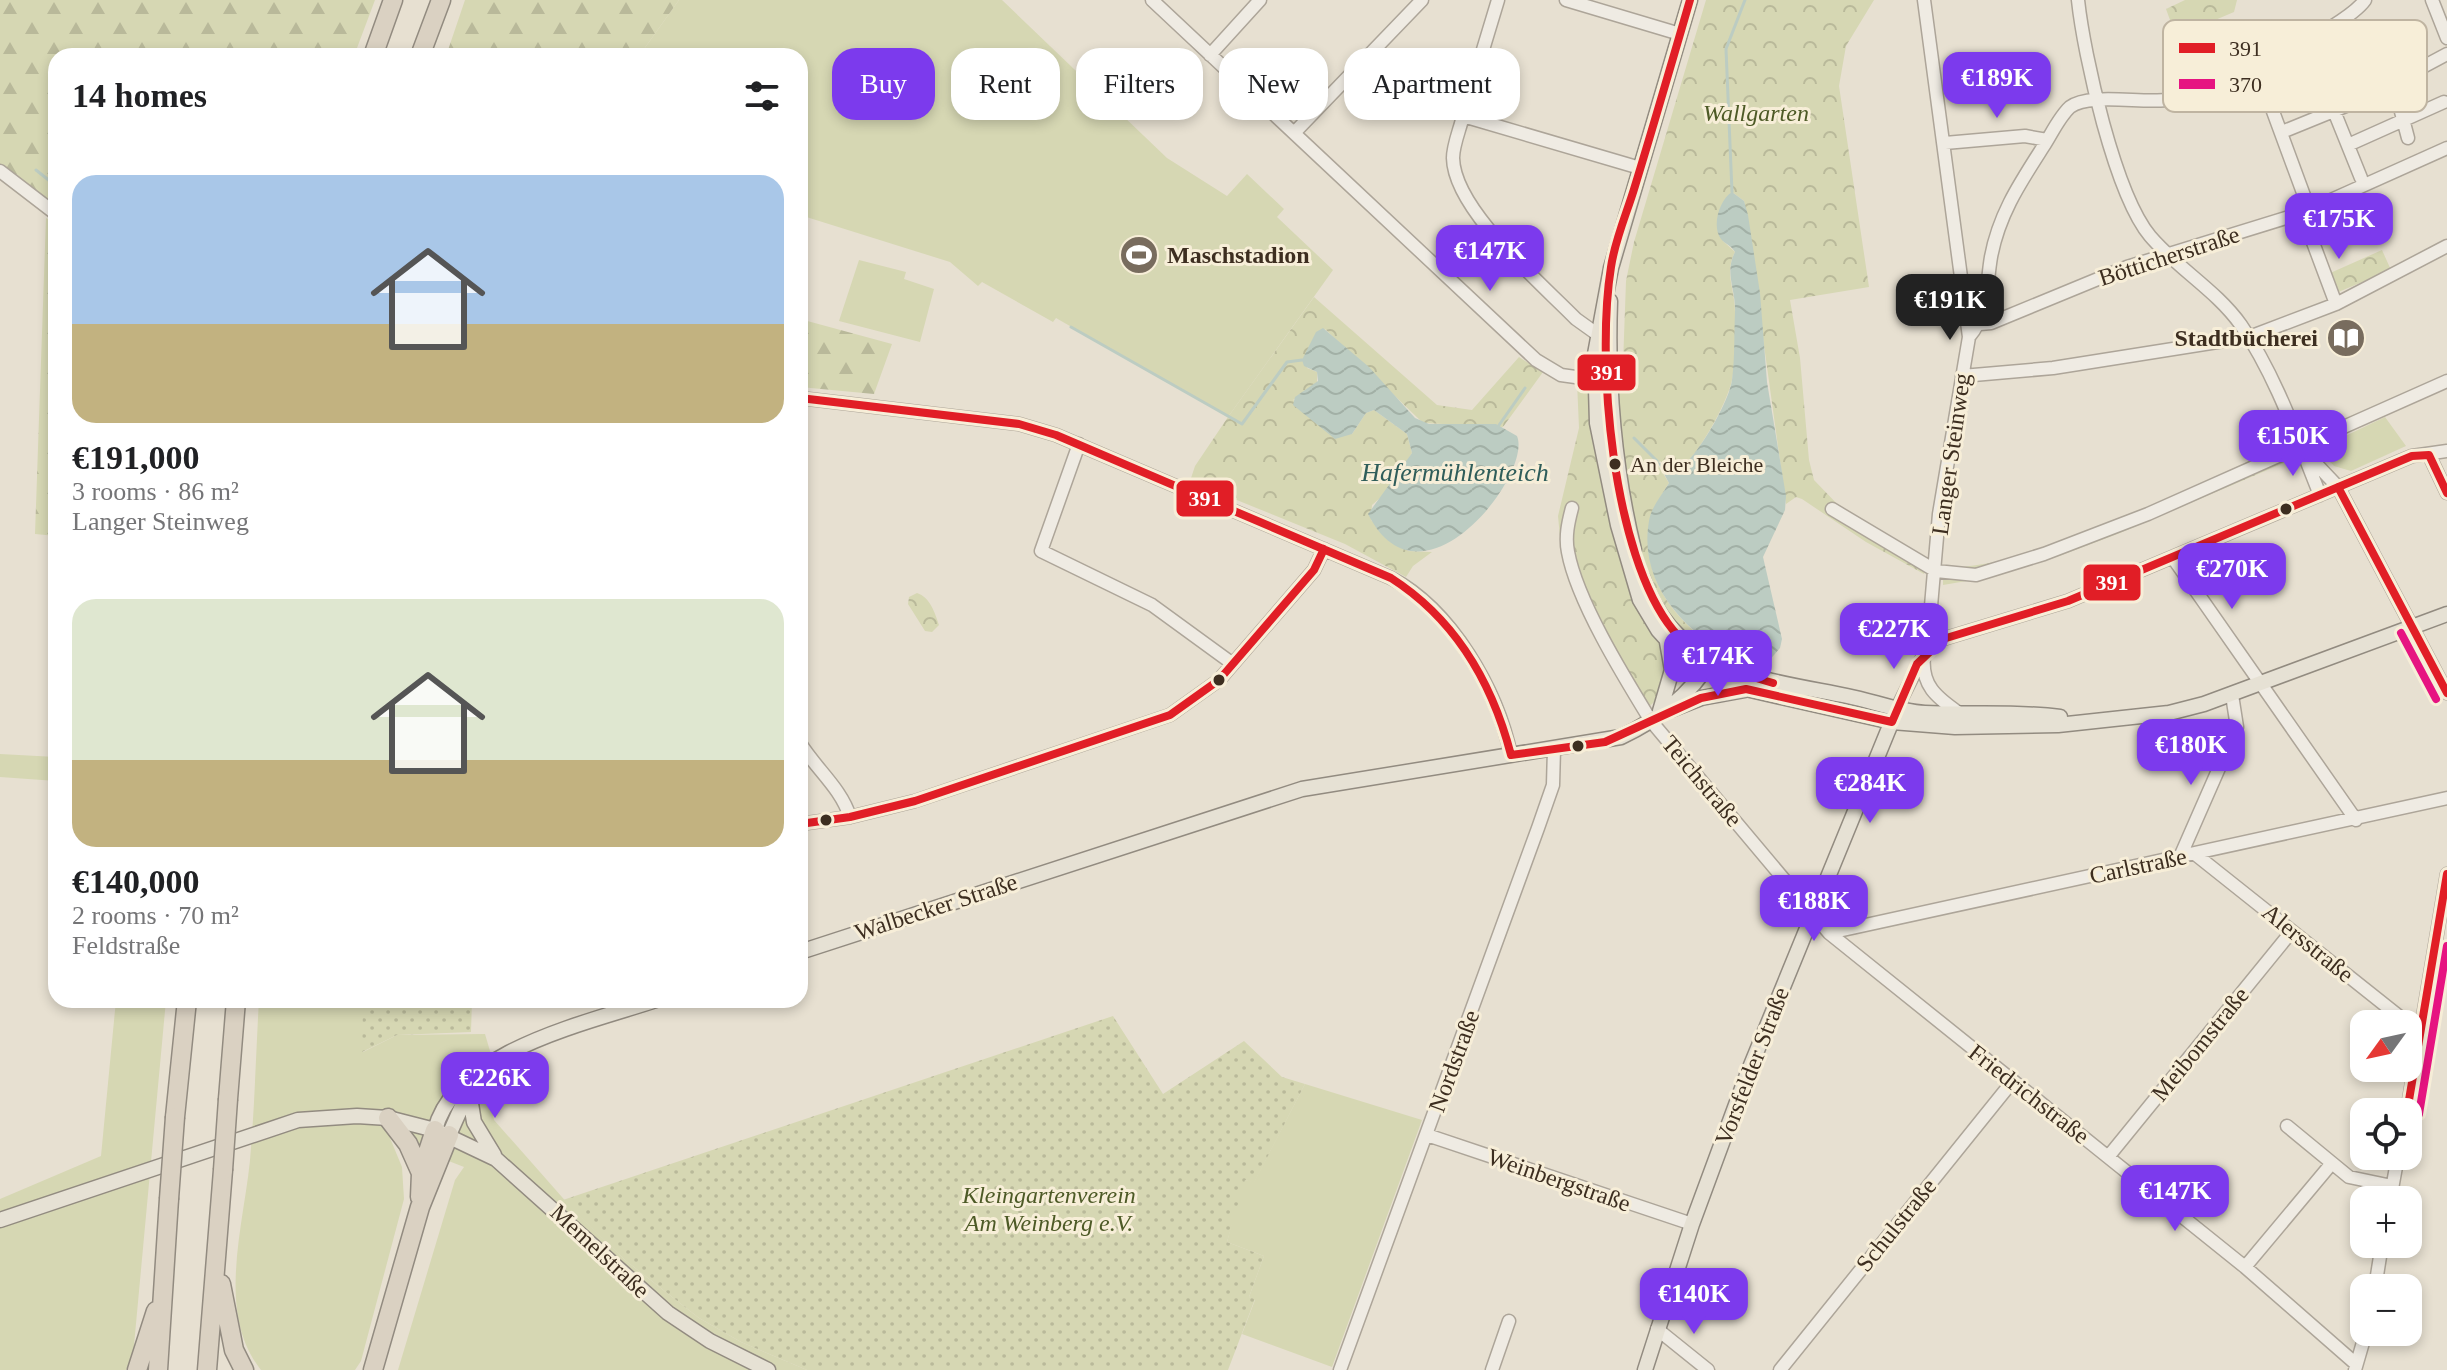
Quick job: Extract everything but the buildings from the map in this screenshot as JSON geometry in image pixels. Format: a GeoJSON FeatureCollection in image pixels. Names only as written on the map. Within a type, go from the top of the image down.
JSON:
{"type":"FeatureCollection","features":[{"type":"Feature","properties":{"kind":"highway"},"geometry":{"type":"LineString","coordinates":[[376,48],[393,0]]}},
{"type":"Feature","properties":{"kind":"highway"},"geometry":{"type":"LineString","coordinates":[[423,48],[441,0]]}},
{"type":"Feature","properties":{"kind":"highway"},"geometry":{"type":"LineString","coordinates":[[158,1370],[175,1117],[186,1008]]}},
{"type":"Feature","properties":{"kind":"highway"},"geometry":{"type":"LineString","coordinates":[[207,1370],[235,1008]]}},
{"type":"Feature","properties":{"kind":"highway"},"geometry":{"type":"LineString","coordinates":[[388,1118],[408,1144],[421,1173],[420,1207]]}},
{"type":"Feature","properties":{"kind":"highway"},"geometry":{"type":"LineString","coordinates":[[421,1173],[442,1133]]}},
{"type":"Feature","properties":{"kind":"highway"},"geometry":{"type":"LineString","coordinates":[[373,1370],[442,1133]]}},
{"type":"Feature","properties":{"kind":"highway"},"geometry":{"type":"LineString","coordinates":[[217,1252],[230,1330],[244,1370]]}},
{"type":"Feature","properties":{"kind":"highway"},"geometry":{"type":"LineString","coordinates":[[137,1370],[166,1282]]}},
{"type":"Feature","properties":{"kind":"highway"},"geometry":{"type":"LineString","coordinates":[[366,1370],[381,1351]]}},
{"type":"Feature","properties":{"kind":"main road"},"geometry":{"type":"LineString","coordinates":[[1690,0],[1611,268],[1597,334],[1601,381],[1624,506],[1645,586],[1672,629],[1707,666],[1894,715],[1959,713],[2058,717],[2076,721]]}},
{"type":"Feature","properties":{"kind":"main road"},"geometry":{"type":"LineString","coordinates":[[1611,268],[1601,381],[1600,441],[1625,555],[1640,600],[1667,642],[1672,670],[1655,718]]}},
{"type":"Feature","properties":{"kind":"main road"},"geometry":{"type":"LineString","coordinates":[[1667,642],[1746,689],[1955,727],[2058,725],[2169,713],[2262,685],[2447,614]]}},
{"type":"Feature","properties":{"kind":"main road","name":"Walbecker Straße"},"geometry":{"type":"LineString","coordinates":[[808,949],[1264,799],[1351,778],[1605,742],[1655,718],[1707,666]]}},
{"type":"Feature","properties":{"kind":"main road"},"geometry":{"type":"LineString","coordinates":[[1655,718],[1701,698],[1746,689]]}},
{"type":"Feature","properties":{"kind":"main road","name":"Vorsfelder Straße"},"geometry":{"type":"LineString","coordinates":[[1645,1370],[1692,1224],[1747,1075],[1894,715]]}},
{"type":"Feature","properties":{"kind":"main road"},"geometry":{"type":"LineString","coordinates":[[442,1133],[443,1107],[460,1086],[472,1085],[511,1051],[622,1008]]}},
{"type":"Feature","properties":{"kind":"main road"},"geometry":{"type":"LineString","coordinates":[[472,1085],[474,1122],[496,1159]]}},
{"type":"Feature","properties":{"kind":"main road","name":"Memelstraße"},"geometry":{"type":"LineString","coordinates":[[0,1220],[298,1120],[357,1116],[388,1118],[442,1133],[496,1159],[668,1313],[710,1341],[768,1370]]}},
{"type":"Feature","properties":{"kind":"street"},"geometry":{"type":"LineString","coordinates":[[1152,0],[1536,360],[1561,375],[1601,381]]}},
{"type":"Feature","properties":{"kind":"street"},"geometry":{"type":"LineString","coordinates":[[1210,55],[1260,0]]}},
{"type":"Feature","properties":{"kind":"street"},"geometry":{"type":"LineString","coordinates":[[1295,132],[1422,0]]}},
{"type":"Feature","properties":{"kind":"street"},"geometry":{"type":"LineString","coordinates":[[1484,48],[1498,0]]}},
{"type":"Feature","properties":{"kind":"street"},"geometry":{"type":"LineString","coordinates":[[1566,0],[1680,34]]}},
{"type":"Feature","properties":{"kind":"street","name":"Langer Steinweg"},"geometry":{"type":"LineString","coordinates":[[1924,0],[1969,337],[1939,514],[1924,673],[1931,692],[1959,713]]}},
{"type":"Feature","properties":{"kind":"street"},"geometry":{"type":"LineString","coordinates":[[2078,0],[2098,99],[2132,208],[2166,253],[2222,301],[2249,337],[2320,495]]}},
{"type":"Feature","properties":{"kind":"street"},"geometry":{"type":"LineString","coordinates":[[2342,20],[2365,0]]}},
{"type":"Feature","properties":{"kind":"street"},"geometry":{"type":"LineString","coordinates":[[2432,0],[2447,38]]}},
{"type":"Feature","properties":{"kind":"street"},"geometry":{"type":"LineString","coordinates":[[2427,64],[2447,54]]}},
{"type":"Feature","properties":{"kind":"street"},"geometry":{"type":"LineString","coordinates":[[1969,337],[1980,324],[2001,219],[2012,194],[2073,105],[2098,99],[2132,103],[2163,99]]}},
{"type":"Feature","properties":{"kind":"street"},"geometry":{"type":"LineString","coordinates":[[2427,110],[2444,102]]}},
{"type":"Feature","properties":{"kind":"street"},"geometry":{"type":"LineString","coordinates":[[2274,112],[2306,211],[2309,230],[2336,304]]}},
{"type":"Feature","properties":{"kind":"street"},"geometry":{"type":"LineString","coordinates":[[2282,132],[2332,112]]}},
{"type":"Feature","properties":{"kind":"street"},"geometry":{"type":"LineString","coordinates":[[2334,112],[2361,178]]}},
{"type":"Feature","properties":{"kind":"street"},"geometry":{"type":"LineString","coordinates":[[2400,112],[2408,138]]}},
{"type":"Feature","properties":{"kind":"street"},"geometry":{"type":"LineString","coordinates":[[2348,145],[2422,112]]}},
{"type":"Feature","properties":{"kind":"street"},"geometry":{"type":"LineString","coordinates":[[1462,120],[1453,157],[1457,181],[1473,212],[1576,319],[1597,334]]}},
{"type":"Feature","properties":{"kind":"street"},"geometry":{"type":"LineString","coordinates":[[1477,120],[1640,168]]}},
{"type":"Feature","properties":{"kind":"street"},"geometry":{"type":"LineString","coordinates":[[1945,143],[2025,136],[2047,140]]}},
{"type":"Feature","properties":{"kind":"street","name":"Bötticherstraße"},"geometry":{"type":"LineString","coordinates":[[1980,324],[1991,323],[2076,286],[2166,253],[2306,211],[2447,148]]}},
{"type":"Feature","properties":{"kind":"street"},"geometry":{"type":"LineString","coordinates":[[0,171],[48,208]]}},
{"type":"Feature","properties":{"kind":"street"},"geometry":{"type":"LineString","coordinates":[[1962,376],[2053,368],[2249,337],[2336,304],[2447,246]]}},
{"type":"Feature","properties":{"kind":"street"},"geometry":{"type":"LineString","coordinates":[[1960,280],[1988,283]]}},
{"type":"Feature","properties":{"kind":"street"},"geometry":{"type":"LineString","coordinates":[[1832,509],[1936,571],[1976,575],[2044,554],[2162,508],[2447,381]]}},
{"type":"Feature","properties":{"kind":"street"},"geometry":{"type":"LineString","coordinates":[[808,399],[1019,424],[1079,444],[1402,584],[1435,612],[1490,695],[1505,728],[1511,755]]}},
{"type":"Feature","properties":{"kind":"street"},"geometry":{"type":"LineString","coordinates":[[1079,444],[1041,551],[1152,605],[1233,664]]}},
{"type":"Feature","properties":{"kind":"street"},"geometry":{"type":"LineString","coordinates":[[2300,447],[2338,487],[2447,693]]}},
{"type":"Feature","properties":{"kind":"street"},"geometry":{"type":"LineString","coordinates":[[1894,715],[1928,648],[1958,633],[2068,601],[2412,456],[2447,451]]}},
{"type":"Feature","properties":{"kind":"street"},"geometry":{"type":"LineString","coordinates":[[2429,455],[2447,493]]}},
{"type":"Feature","properties":{"kind":"street"},"geometry":{"type":"LineString","coordinates":[[2309,469],[2338,487]]}},
{"type":"Feature","properties":{"kind":"street"},"geometry":{"type":"LineString","coordinates":[[1572,508],[1567,543],[1578,583],[1655,718]]}},
{"type":"Feature","properties":{"kind":"street"},"geometry":{"type":"LineString","coordinates":[[808,823],[850,817],[915,801],[1157,721],[1209,688],[1233,664],[1314,570],[1324,549]]}},
{"type":"Feature","properties":{"kind":"street"},"geometry":{"type":"LineString","coordinates":[[2173,558],[2356,820]]}},
{"type":"Feature","properties":{"kind":"street"},"geometry":{"type":"LineString","coordinates":[[2180,857],[2237,727],[2232,695]]}},
{"type":"Feature","properties":{"kind":"street","name":"Teichstraße"},"geometry":{"type":"LineString","coordinates":[[1655,718],[1813,914]]}},
{"type":"Feature","properties":{"kind":"street","name":"Nordstraße"},"geometry":{"type":"LineString","coordinates":[[1340,1370],[1553,785],[1554,749]]}},
{"type":"Feature","properties":{"kind":"street"},"geometry":{"type":"LineString","coordinates":[[808,755],[821,775],[844,797],[850,817]]}},
{"type":"Feature","properties":{"kind":"street","name":"Carlstraße"},"geometry":{"type":"LineString","coordinates":[[1829,933],[2447,798]]}},
{"type":"Feature","properties":{"kind":"street","name":"Alersstraße"},"geometry":{"type":"LineString","coordinates":[[2195,854],[2410,1025],[2423,1027]]}},
{"type":"Feature","properties":{"kind":"street"},"geometry":{"type":"LineString","coordinates":[[2410,1098],[2447,874]]}},
{"type":"Feature","properties":{"kind":"street","name":"Friedrichstraße"},"geometry":{"type":"LineString","coordinates":[[1813,914],[1829,933],[2245,1267],[2356,1367]]}},
{"type":"Feature","properties":{"kind":"street","name":"Meibomstraße"},"geometry":{"type":"LineString","coordinates":[[2108,1157],[2292,931]]}},
{"type":"Feature","properties":{"kind":"street","name":"Schulstraße"},"geometry":{"type":"LineString","coordinates":[[1780,1370],[2012,1082]]}},
{"type":"Feature","properties":{"kind":"street"},"geometry":{"type":"LineString","coordinates":[[2287,1126],[2357,1181],[2392,1186],[2395,1170]]}},
{"type":"Feature","properties":{"kind":"street","name":"Weinbergstraße"},"geometry":{"type":"LineString","coordinates":[[1427,1135],[1692,1224]]}},
{"type":"Feature","properties":{"kind":"street"},"geometry":{"type":"LineString","coordinates":[[2245,1267],[2332,1163]]}},
{"type":"Feature","properties":{"kind":"street"},"geometry":{"type":"LineString","coordinates":[[1492,1370],[1509,1321]]}},
{"type":"Feature","properties":{"kind":"street"},"geometry":{"type":"LineString","coordinates":[[1657,1329],[1708,1370]]}},
{"type":"Feature","properties":{"kind":"street"},"geometry":{"type":"LineString","coordinates":[[2356,1367],[2362,1346]]}},
{"type":"Feature","properties":{"kind":"green space"},"geometry":{"type":"Polygon","coordinates":[[[0,0],[375,0],[357,48],[48,48],[48,201],[0,166],[0,0]]]}},
{"type":"Feature","properties":{"kind":"green space"},"geometry":{"type":"Polygon","coordinates":[[[465,0],[679,0],[645,48],[449,48],[465,0]]]}},
{"type":"Feature","properties":{"kind":"green space"},"geometry":{"type":"Polygon","coordinates":[[[679,0],[1002,0],[1052,48],[951,48],[951,120],[1060,120],[1060,56],[1076,71],[1076,120],[1127,120],[1167,158],[1227,196],[1247,174],[1284,209],[1277,217],[1333,270],[1228,417],[1056,318],[1053,322],[982,282],[978,286],[950,262],[808,218],[808,48],[645,48],[679,0]]]}},
{"type":"Feature","properties":{"kind":"green space","name":"Wallgarten"},"geometry":{"type":"Polygon","coordinates":[[[1706,0],[1874,0],[1846,46],[1839,86],[1869,287],[1790,300],[1814,480],[1842,509],[1924,561],[1929,560],[1924,574],[1866,542],[1802,499],[1796,497],[1786,504],[1744,201],[1732,192],[1723,241],[1735,252],[1730,267],[1735,304],[1732,380],[1717,417],[1691,458],[1674,474],[1660,461],[1658,465],[1669,483],[1656,507],[1649,552],[1654,574],[1676,613],[1714,647],[1640,715],[1572,585],[1562,558],[1558,516],[1579,428],[1577,382],[1622,392],[1626,281],[1634,242],[1706,0]]]}},
{"type":"Feature","properties":{"kind":"green space"},"geometry":{"type":"Polygon","coordinates":[[[2185,0],[2237,0],[2234,12],[2215,20],[2170,20],[2166,9],[2185,0]]]}},
{"type":"Feature","properties":{"kind":"green space"},"geometry":{"type":"Polygon","coordinates":[[[46,218],[48,535],[35,534],[46,218]]]}},
{"type":"Feature","properties":{"kind":"green space"},"geometry":{"type":"Polygon","coordinates":[[[2382,250],[2391,270],[2336,293],[2328,274],[2382,250]]]}},
{"type":"Feature","properties":{"kind":"green space"},"geometry":{"type":"Polygon","coordinates":[[[859,260],[906,272],[904,279],[934,289],[920,342],[839,321],[859,260]]]}},
{"type":"Feature","properties":{"kind":"green space"},"geometry":{"type":"Polygon","coordinates":[[[1314,297],[1437,405],[1472,410],[1519,357],[1543,372],[1503,427],[1423,423],[1325,329],[1307,368],[1317,372],[1317,384],[1293,400],[1352,434],[1366,413],[1374,410],[1407,434],[1412,453],[1387,492],[1372,505],[1371,520],[1408,551],[1432,552],[1413,566],[1406,577],[1345,544],[1190,481],[1195,466],[1228,417],[1314,297]]]}},
{"type":"Feature","properties":{"kind":"green space"},"geometry":{"type":"Polygon","coordinates":[[[808,321],[892,344],[874,394],[808,388],[808,321]]]}},
{"type":"Feature","properties":{"kind":"green space"},"geometry":{"type":"Polygon","coordinates":[[[2385,417],[2406,446],[2351,471],[2334,466],[2318,449],[2385,417]]]}},
{"type":"Feature","properties":{"kind":"green space"},"geometry":{"type":"Polygon","coordinates":[[[2285,445],[2291,460],[2120,533],[1996,576],[1943,585],[1943,568],[1983,564],[2071,539],[2162,502],[2285,445]]]}},
{"type":"Feature","properties":{"kind":"green space"},"geometry":{"type":"Polygon","coordinates":[[[917,593],[929,602],[936,616],[939,625],[932,632],[925,631],[908,604],[909,597],[917,593]]]}},
{"type":"Feature","properties":{"kind":"green space"},"geometry":{"type":"Polygon","coordinates":[[[0,754],[48,757],[48,780],[0,777],[0,754]]]}},
{"type":"Feature","properties":{"kind":"green space"},"geometry":{"type":"Polygon","coordinates":[[[115,1008],[165,1008],[133,1356],[126,1370],[0,1370],[0,1199],[101,1156],[115,1008]]]}},
{"type":"Feature","properties":{"kind":"green space"},"geometry":{"type":"Polygon","coordinates":[[[259,1008],[363,1008],[363,1052],[397,1035],[485,1034],[497,1075],[490,1095],[494,1120],[569,1205],[625,1260],[699,1318],[741,1342],[807,1370],[398,1370],[455,1180],[464,1167],[390,1138],[402,1167],[404,1199],[361,1361],[355,1370],[261,1370],[247,1346],[239,1320],[236,1292],[236,1262],[251,1148],[259,1008]]]}},
{"type":"Feature","properties":{"kind":"green space"},"geometry":{"type":"Polygon","coordinates":[[[363,1008],[472,1008],[471,1032],[397,1035],[362,1052],[363,1008]]]}},
{"type":"Feature","properties":{"kind":"green space","name":"Kleingartenverein Am Weinberg e.V."},"geometry":{"type":"Polygon","coordinates":[[[1113,1016],[1163,1094],[1244,1041],[1282,1077],[1305,1084],[1254,1183],[1245,1180],[1227,1242],[1264,1256],[1249,1297],[1255,1299],[1228,1370],[807,1370],[741,1342],[699,1318],[625,1260],[563,1200],[1113,1016]]]}},
{"type":"Feature","properties":{"kind":"green space"},"geometry":{"type":"Polygon","coordinates":[[[1305,1084],[1422,1120],[1332,1367],[1242,1334],[1255,1300],[1249,1297],[1264,1256],[1227,1242],[1241,1187],[1245,1180],[1254,1182],[1305,1084]]]}},
{"type":"Feature","properties":{"kind":"water"},"geometry":{"type":"Polygon","coordinates":[[[1732,192],[1744,201],[1748,215],[1760,293],[1767,382],[1786,496],[1785,510],[1763,557],[1782,639],[1780,648],[1768,662],[1741,655],[1734,658],[1698,634],[1682,619],[1658,584],[1647,544],[1650,516],[1669,483],[1657,461],[1674,473],[1682,467],[1718,417],[1732,380],[1735,304],[1730,267],[1735,252],[1718,234],[1717,220],[1721,207],[1732,192]]]}},
{"type":"Feature","properties":{"kind":"water","name":"Hafermühlenteich"},"geometry":{"type":"Polygon","coordinates":[[[1323,328],[1369,367],[1415,418],[1429,424],[1496,424],[1517,436],[1517,455],[1508,479],[1491,505],[1468,529],[1443,545],[1416,551],[1390,542],[1368,514],[1412,453],[1407,434],[1374,410],[1366,413],[1352,434],[1335,439],[1293,405],[1295,397],[1318,381],[1317,372],[1304,366],[1302,360],[1316,332],[1323,328]]]}},
{"type":"Feature","properties":{"kind":"waterway"},"geometry":{"type":"LineString","coordinates":[[1732,192],[1726,49],[1745,0]]}},
{"type":"Feature","properties":{"kind":"waterway"},"geometry":{"type":"LineString","coordinates":[[36,170],[48,180]]}},
{"type":"Feature","properties":{"kind":"waterway"},"geometry":{"type":"LineString","coordinates":[[1071,327],[1242,424],[1287,362],[1302,360]]}},
{"type":"Feature","properties":{"kind":"waterway"},"geometry":{"type":"LineString","coordinates":[[1497,428],[1525,388]]}},
{"type":"Feature","properties":{"kind":"waterway"},"geometry":{"type":"LineString","coordinates":[[1634,438],[1657,461]]}},
{"type":"Feature","properties":{"kind":"transit line","name":"391"},"geometry":{"type":"LineString","coordinates":[[1690,0],[1611,267],[1606,352],[1614,455],[1635,555],[1652,597],[1673,630],[1706,657],[1732,670],[1773,683]]}},
{"type":"Feature","properties":{"kind":"transit line","name":"391"},"geometry":{"type":"LineString","coordinates":[[808,399],[1019,424],[1056,435],[1391,578],[1434,613],[1468,654],[1493,702],[1511,755]]}},
{"type":"Feature","properties":{"kind":"transit line","name":"391"},"geometry":{"type":"LineString","coordinates":[[1511,755],[1605,742],[1701,698],[1746,689],[1892,722],[1917,664],[1943,639],[2068,601],[2412,456],[2429,455],[2447,493]]}},
{"type":"Feature","properties":{"kind":"transit line","name":"391"},"geometry":{"type":"LineString","coordinates":[[2338,487],[2447,693]]}},
{"type":"Feature","properties":{"kind":"transit line","name":"391"},"geometry":{"type":"LineString","coordinates":[[808,823],[850,817],[915,801],[1170,715],[1219,680],[1314,570],[1324,549]]}},
{"type":"Feature","properties":{"kind":"transit line","name":"370"},"geometry":{"type":"LineString","coordinates":[[2401,633],[2436,699]]}},
{"type":"Feature","properties":{"kind":"transit line","name":"391"},"geometry":{"type":"LineString","coordinates":[[2409,1098],[2447,874]]}},
{"type":"Feature","properties":{"kind":"transit line","name":"370"},"geometry":{"type":"LineString","coordinates":[[2422,1098],[2447,946]]}},
{"type":"Feature","properties":{"kind":"place","name":"Maschstadion"},"geometry":{"type":"Point","coordinates":[1139,255]}},
{"type":"Feature","properties":{"kind":"place","name":"Stadtbücherei"},"geometry":{"type":"Point","coordinates":[2346,338]}},
{"type":"Feature","properties":{"kind":"place","name":"An der Bleiche"},"geometry":{"type":"Point","coordinates":[1615,464]}}]}
